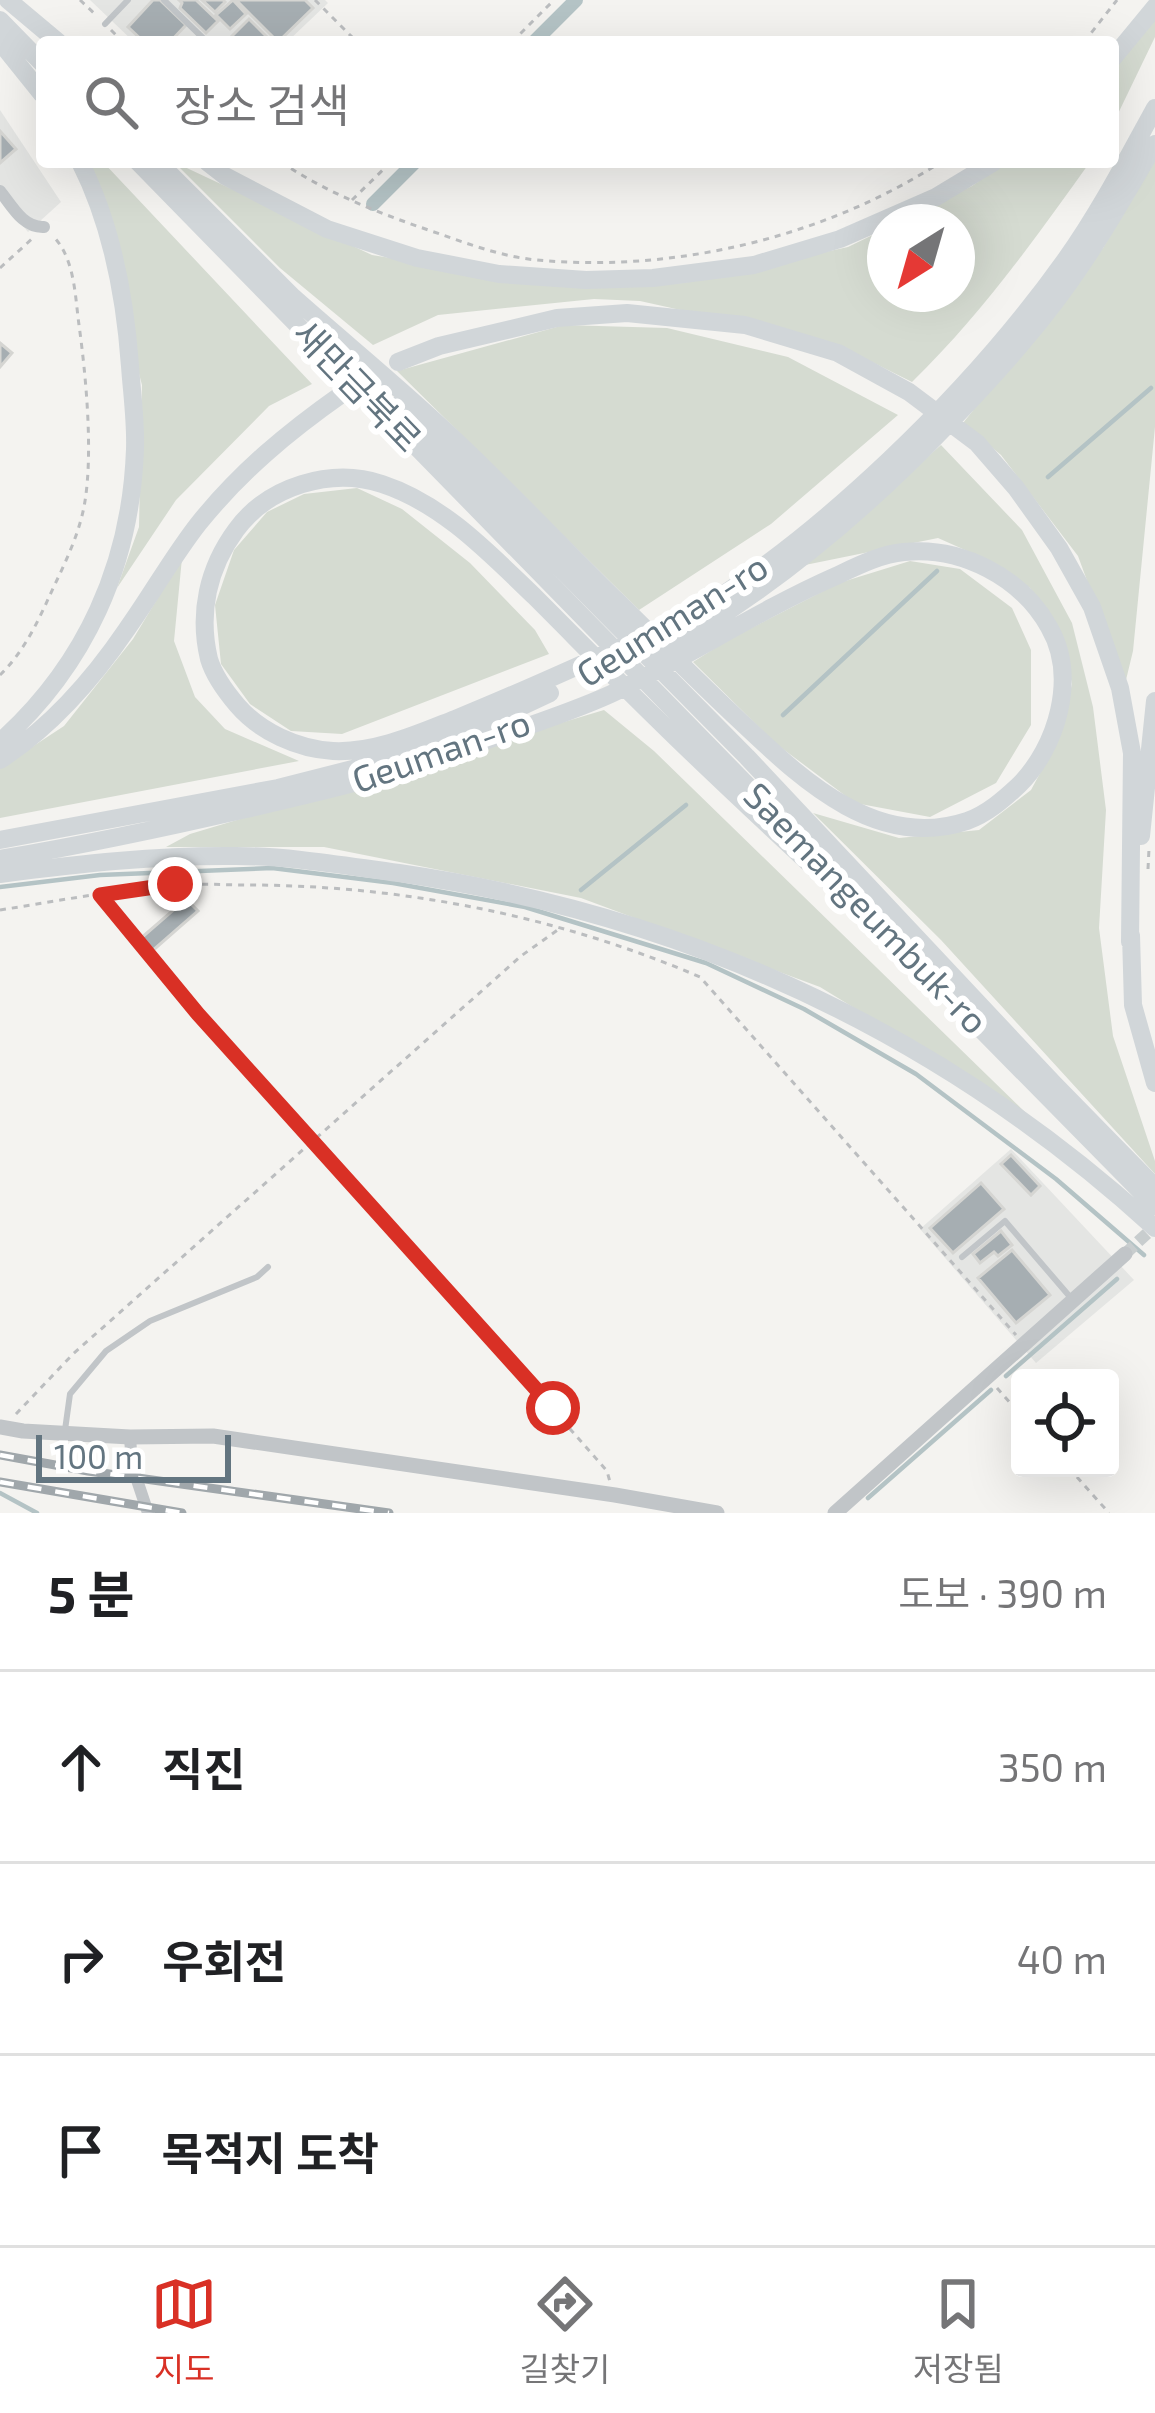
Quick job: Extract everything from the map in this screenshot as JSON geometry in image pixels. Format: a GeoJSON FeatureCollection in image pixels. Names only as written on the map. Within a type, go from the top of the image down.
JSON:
{"type":"FeatureCollection","features":[{"type":"Feature","properties":{"kind":"highway"},"geometry":{"type":"LineString","coordinates":[[4,2],[50,36]]}},
{"type":"Feature","properties":{"kind":"highway"},"geometry":{"type":"LineString","coordinates":[[4,2],[36,39]]}},
{"type":"Feature","properties":{"kind":"highway"},"geometry":{"type":"LineString","coordinates":[[1119,51],[1155,7]]}},
{"type":"Feature","properties":{"kind":"highway"},"geometry":{"type":"LineString","coordinates":[[0,20],[36,57]]}},
{"type":"Feature","properties":{"kind":"highway"},"geometry":{"type":"LineString","coordinates":[[0,42],[36,87]]}},
{"type":"Feature","properties":{"kind":"highway","name":"Geumman-ro"},"geometry":{"type":"LineString","coordinates":[[0,840],[278,788],[380,762],[493,720],[572,683],[688,616],[769,561],[841,502],[902,448],[971,374],[1067,258],[1155,108]]}},
{"type":"Feature","properties":{"kind":"highway","name":"Geuman-ro"},"geometry":{"type":"LineString","coordinates":[[0,859],[86,844],[398,772],[534,720],[707,627],[844,524],[994,376],[1083,263],[1155,144]]}},
{"type":"Feature","properties":{"kind":"highway"},"geometry":{"type":"LineString","coordinates":[[0,742],[65,670],[101,608],[126,538],[136,448],[126,310],[98,197],[83,168]]}},
{"type":"Feature","properties":{"kind":"highway","name":"새만금북로"},"geometry":{"type":"LineString","coordinates":[[144,168],[589,597]]}},
{"type":"Feature","properties":{"kind":"highway","name":"새만금북로"},"geometry":{"type":"LineString","coordinates":[[164,168],[589,597]]}},
{"type":"Feature","properties":{"kind":"highway"},"geometry":{"type":"LineString","coordinates":[[215,168],[327,230],[395,251],[499,274],[586,280],[653,278],[754,265],[840,239],[936,197],[984,168]]}},
{"type":"Feature","properties":{"kind":"highway"},"geometry":{"type":"LineString","coordinates":[[398,362],[440,346],[557,318],[626,313],[745,325],[838,353],[910,392],[976,443],[1059,548],[1092,607],[1120,688],[1132,753],[1133,1005],[1155,1083]]}},
{"type":"Feature","properties":{"kind":"highway"},"geometry":{"type":"LineString","coordinates":[[0,760],[64,708],[126,631],[169,564],[226,491],[256,459],[342,394]]}},
{"type":"Feature","properties":{"kind":"highway"},"geometry":{"type":"LineString","coordinates":[[467,747],[609,695],[818,584],[900,552],[939,552],[969,560],[1023,592],[1051,628],[1060,663],[1061,700],[1052,740],[1030,774],[1003,801],[972,820],[939,828],[899,827],[856,812],[682,704],[560,622],[446,517],[416,498],[362,478],[312,481],[260,506],[224,548],[210,577],[205,606],[211,664],[245,715],[302,746],[334,751],[407,738],[525,691],[688,616]]}},
{"type":"Feature","properties":{"kind":"highway"},"geometry":{"type":"LineString","coordinates":[[589,597],[682,704]]}},
{"type":"Feature","properties":{"kind":"highway","name":"Saemangeumbuk-ro"},"geometry":{"type":"LineString","coordinates":[[589,597],[914,961],[1155,1206]]}},
{"type":"Feature","properties":{"kind":"highway"},"geometry":{"type":"LineString","coordinates":[[1130,942],[1155,701]]}},
{"type":"Feature","properties":{"kind":"highway","name":"Saemangeumbuk-ro"},"geometry":{"type":"LineString","coordinates":[[682,704],[1155,1186]]}},
{"type":"Feature","properties":{"kind":"highway"},"geometry":{"type":"LineString","coordinates":[[0,874],[237,856],[476,884],[615,920],[760,971],[893,1038],[994,1098],[1155,1228]]}},
{"type":"Feature","properties":{"kind":"street"},"geometry":{"type":"LineString","coordinates":[[0,191],[25,222],[44,227]]}},
{"type":"Feature","properties":{"kind":"street"},"geometry":{"type":"LineString","coordinates":[[835,1513],[1124,1254]]}},
{"type":"Feature","properties":{"kind":"street"},"geometry":{"type":"LineString","coordinates":[[3,1428],[130,1437],[213,1436],[717,1513]]}},
{"type":"Feature","properties":{"kind":"street"},"geometry":{"type":"LineString","coordinates":[[130,1437],[132,1465],[148,1513]]}},
{"type":"Feature","properties":{"kind":"lane"},"geometry":{"type":"LineString","coordinates":[[105,24],[128,0]]}},
{"type":"Feature","properties":{"kind":"lane"},"geometry":{"type":"LineString","coordinates":[[164,0],[201,36]]}},
{"type":"Feature","properties":{"kind":"lane"},"geometry":{"type":"LineString","coordinates":[[962,1257],[1005,1221],[1073,1301]]}},
{"type":"Feature","properties":{"kind":"lane"},"geometry":{"type":"LineString","coordinates":[[64,1434],[70,1394],[106,1351],[150,1321],[257,1277],[268,1267]]}},
{"type":"Feature","properties":{"kind":"path"},"geometry":{"type":"LineString","coordinates":[[315,0],[351,36]]}},
{"type":"Feature","properties":{"kind":"path"},"geometry":{"type":"LineString","coordinates":[[518,36],[554,0]]}},
{"type":"Feature","properties":{"kind":"path"},"geometry":{"type":"LineString","coordinates":[[1089,36],[1117,0]]}},
{"type":"Feature","properties":{"kind":"path"},"geometry":{"type":"LineString","coordinates":[[292,168],[351,202],[482,248],[536,260],[622,261],[690,255],[768,239],[862,204],[932,168]]}},
{"type":"Feature","properties":{"kind":"path"},"geometry":{"type":"LineString","coordinates":[[351,202],[385,168]]}},
{"type":"Feature","properties":{"kind":"path"},"geometry":{"type":"LineString","coordinates":[[0,268],[44,227],[61,246],[73,277],[84,360],[88,469],[85,505],[68,557],[36,626],[0,675]]}},
{"type":"Feature","properties":{"kind":"path"},"geometry":{"type":"LineString","coordinates":[[0,910],[175,884],[296,885],[379,892],[514,915],[700,977],[1025,1343]]}},
{"type":"Feature","properties":{"kind":"path"},"geometry":{"type":"LineString","coordinates":[[100,895],[198,1014],[607,1471],[615,1495]]}},
{"type":"Feature","properties":{"kind":"path"},"geometry":{"type":"LineString","coordinates":[[3,1428],[73,1354],[521,956],[560,928]]}},
{"type":"Feature","properties":{"kind":"path"},"geometry":{"type":"LineString","coordinates":[[988,1378],[1011,1404]]}},
{"type":"Feature","properties":{"kind":"path"},"geometry":{"type":"LineString","coordinates":[[1077,1477],[1109,1513]]}},
{"type":"Feature","properties":{"kind":"shaded area"},"geometry":{"type":"Polygon","coordinates":[[[90,0],[328,3],[293,36],[128,36],[90,0]]]}},
{"type":"Feature","properties":{"kind":"shaded area"},"geometry":{"type":"Polygon","coordinates":[[[1155,20],[1155,37],[1119,112],[1119,59],[1155,20]]]}},
{"type":"Feature","properties":{"kind":"shaded area"},"geometry":{"type":"Polygon","coordinates":[[[0,110],[61,202],[28,232],[0,198],[0,110]]]}},
{"type":"Feature","properties":{"kind":"shaded area"},"geometry":{"type":"Polygon","coordinates":[[[1155,157],[1155,427],[1133,651],[1125,684],[1078,556],[1001,455],[963,423],[1103,248],[1155,157]]]}},
{"type":"Feature","properties":{"kind":"shaded area"},"geometry":{"type":"Polygon","coordinates":[[[85,168],[109,168],[312,384],[269,406],[176,500],[117,588],[139,527],[142,385],[85,168]]]}},
{"type":"Feature","properties":{"kind":"shaded area"},"geometry":{"type":"Polygon","coordinates":[[[180,168],[372,255],[562,286],[683,283],[848,247],[867,238],[867,312],[975,312],[975,204],[935,204],[998,168],[1086,168],[984,303],[912,382],[838,345],[640,301],[594,299],[438,315],[373,345],[280,268],[180,168]]]}},
{"type":"Feature","properties":{"kind":"shaded area"},"geometry":{"type":"Polygon","coordinates":[[[564,325],[667,328],[788,357],[898,415],[771,524],[639,610],[397,371],[564,325]]]}},
{"type":"Feature","properties":{"kind":"shaded area"},"geometry":{"type":"Polygon","coordinates":[[[941,445],[1022,530],[1072,623],[1093,707],[1106,810],[1099,928],[1113,1036],[1155,1161],[1155,1174],[941,940],[813,813],[899,838],[979,830],[1031,790],[1059,738],[1072,684],[1063,640],[1030,588],[992,562],[938,538],[805,565],[941,445]]]}},
{"type":"Feature","properties":{"kind":"shaded area"},"geometry":{"type":"Polygon","coordinates":[[[357,488],[402,509],[470,563],[535,630],[549,654],[342,734],[291,731],[250,704],[221,664],[215,605],[234,550],[267,512],[304,494],[357,488]]]}},
{"type":"Feature","properties":{"kind":"shaded area"},"geometry":{"type":"Polygon","coordinates":[[[182,558],[174,641],[195,697],[225,729],[299,761],[0,818],[0,768],[64,726],[133,639],[182,558]]]}},
{"type":"Feature","properties":{"kind":"shaded area"},"geometry":{"type":"Polygon","coordinates":[[[910,561],[960,569],[1012,608],[1031,650],[1031,725],[996,783],[930,817],[855,803],[775,743],[693,662],[839,583],[910,561]]]}},
{"type":"Feature","properties":{"kind":"shaded area"},"geometry":{"type":"Polygon","coordinates":[[[604,710],[654,751],[1026,1113],[820,987],[581,898],[324,847],[166,847],[190,834],[604,710]]]}},
{"type":"Feature","properties":{"kind":"shaded area"},"geometry":{"type":"Polygon","coordinates":[[[1011,1149],[1134,1280],[1036,1363],[920,1229],[1011,1149]]]}},
{"type":"Feature","properties":{"kind":"building"},"geometry":{"type":"Polygon","coordinates":[[[153,0],[160,0],[186,25],[176,36],[138,36],[128,27],[153,0]]]}},
{"type":"Feature","properties":{"kind":"building"},"geometry":{"type":"Polygon","coordinates":[[[179,0],[196,0],[218,21],[206,33],[180,8],[179,0]]]}},
{"type":"Feature","properties":{"kind":"building"},"geometry":{"type":"Polygon","coordinates":[[[202,0],[223,0],[225,2],[215,12],[202,0]]]}},
{"type":"Feature","properties":{"kind":"building"},"geometry":{"type":"Polygon","coordinates":[[[233,0],[246,14],[230,29],[216,15],[233,0]]]}},
{"type":"Feature","properties":{"kind":"building"},"geometry":{"type":"Polygon","coordinates":[[[236,0],[305,0],[313,8],[284,36],[272,36],[236,0]]]}},
{"type":"Feature","properties":{"kind":"building"},"geometry":{"type":"Polygon","coordinates":[[[249,19],[266,36],[232,36],[249,19]]]}},
{"type":"Feature","properties":{"kind":"building"},"geometry":{"type":"Polygon","coordinates":[[[0,131],[16,149],[0,163],[0,131]]]}},
{"type":"Feature","properties":{"kind":"building"},"geometry":{"type":"Polygon","coordinates":[[[0,343],[12,353],[0,367],[0,343]]]}},
{"type":"Feature","properties":{"kind":"building"},"geometry":{"type":"Polygon","coordinates":[[[186,899],[198,911],[151,952],[140,939],[186,899]]]}},
{"type":"Feature","properties":{"kind":"building"},"geometry":{"type":"Polygon","coordinates":[[[1011,1155],[1040,1186],[1031,1195],[1001,1164],[1011,1155]]]}},
{"type":"Feature","properties":{"kind":"building"},"geometry":{"type":"Polygon","coordinates":[[[981,1183],[1004,1209],[953,1253],[930,1228],[981,1183]]]}},
{"type":"Feature","properties":{"kind":"building"},"geometry":{"type":"Polygon","coordinates":[[[1001,1231],[1012,1245],[980,1263],[973,1254],[1001,1231]]]}},
{"type":"Feature","properties":{"kind":"building"},"geometry":{"type":"Polygon","coordinates":[[[1012,1250],[1050,1295],[1016,1323],[978,1278],[1012,1250]]]}},
{"type":"Feature","properties":{"kind":"waterway"},"geometry":{"type":"LineString","coordinates":[[540,36],[576,0]]}},
{"type":"Feature","properties":{"kind":"waterway"},"geometry":{"type":"LineString","coordinates":[[373,204],[409,168]]}},
{"type":"Feature","properties":{"kind":"waterway"},"geometry":{"type":"LineString","coordinates":[[1048,477],[1151,388]]}},
{"type":"Feature","properties":{"kind":"waterway"},"geometry":{"type":"LineString","coordinates":[[783,715],[937,571]]}},
{"type":"Feature","properties":{"kind":"waterway"},"geometry":{"type":"LineString","coordinates":[[581,890],[686,805]]}},
{"type":"Feature","properties":{"kind":"waterway"},"geometry":{"type":"LineString","coordinates":[[0,887],[100,875],[272,868],[393,883],[525,907],[706,963],[804,1009],[916,1074],[1056,1179],[1144,1255]]}},
{"type":"Feature","properties":{"kind":"waterway"},"geometry":{"type":"LineString","coordinates":[[1006,1376],[1117,1279]]}},
{"type":"Feature","properties":{"kind":"waterway"},"geometry":{"type":"LineString","coordinates":[[868,1498],[991,1390]]}},
{"type":"Feature","properties":{"kind":"waterway"},"geometry":{"type":"LineString","coordinates":[[0,1493],[37,1513]]}},
{"type":"Feature","properties":{"kind":"tunnel"},"geometry":{"type":"LineString","coordinates":[[1125,1254],[1155,1226]]}},
{"type":"Feature","properties":{"kind":"railway"},"geometry":{"type":"LineString","coordinates":[[0,1455],[389,1513]]}},
{"type":"Feature","properties":{"kind":"railway"},"geometry":{"type":"LineString","coordinates":[[0,1482],[182,1513]]}},
{"type":"Feature","properties":{"kind":"route"},"geometry":{"type":"LineString","coordinates":[[175,884],[100,895],[198,1014],[553,1408]]}}]}
